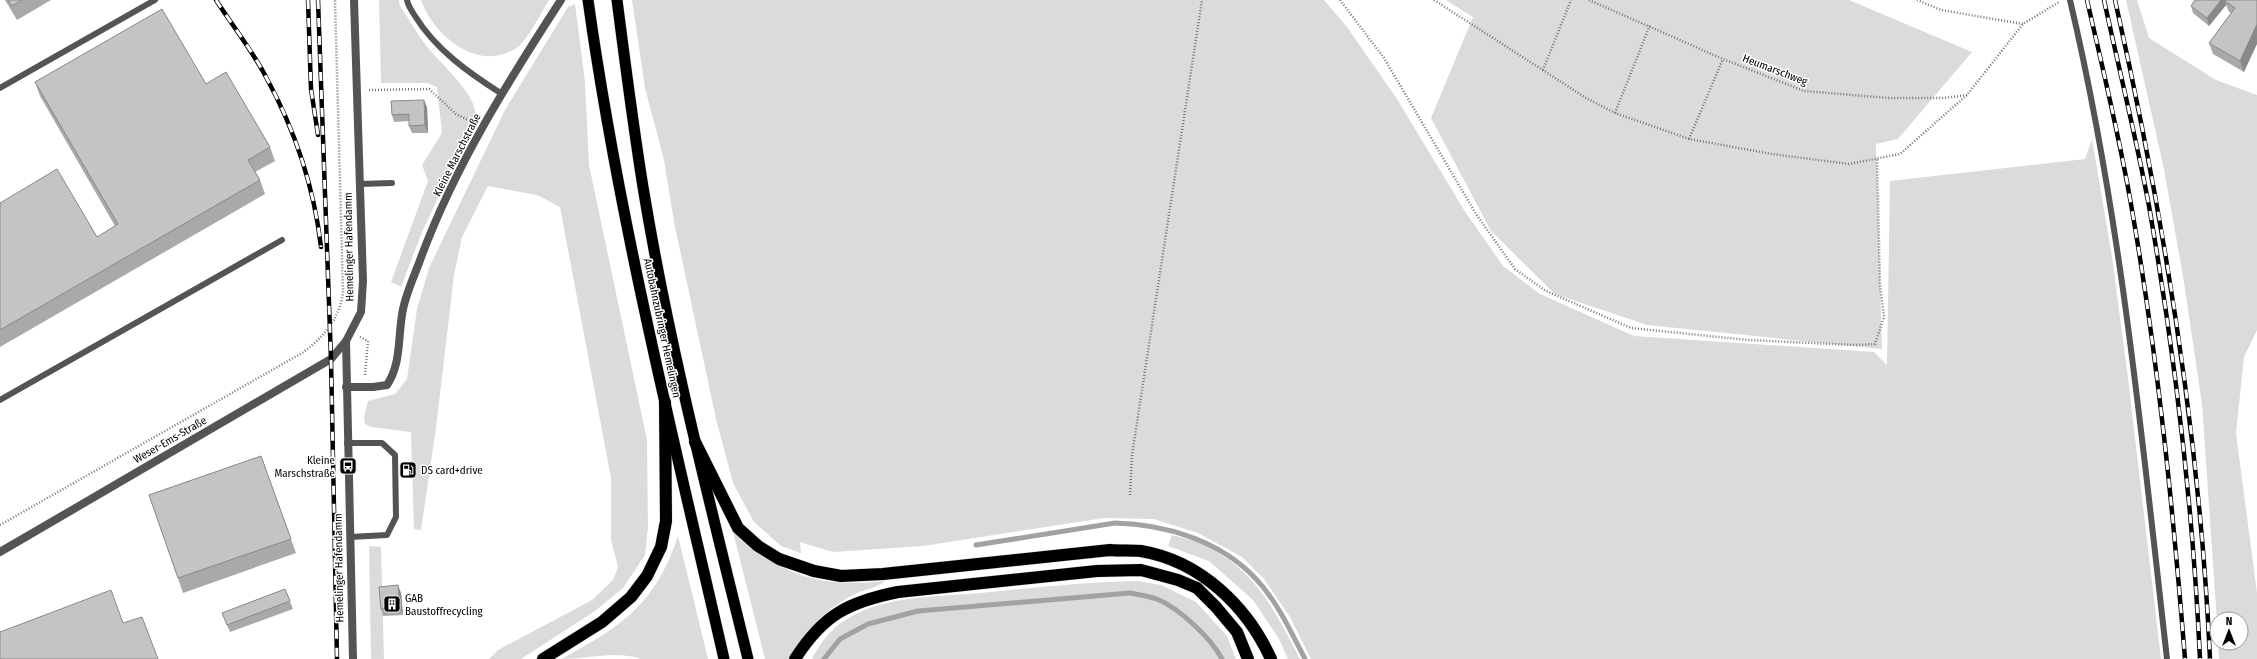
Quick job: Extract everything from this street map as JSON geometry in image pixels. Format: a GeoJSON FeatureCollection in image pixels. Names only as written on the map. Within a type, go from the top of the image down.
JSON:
{"type":"FeatureCollection","features":[{"type":"Feature","properties":{"kind":"highway","name":"Autobahnzubringer Hemelingen"},"geometry":{"type":"LineString","coordinates":[[588,0],[607,127],[665,402],[724,659]]}},
{"type":"Feature","properties":{"kind":"highway","name":"Autobahnzubringer Hemelingen"},"geometry":{"type":"LineString","coordinates":[[617,0],[643,188],[695,442],[748,659]]}},
{"type":"Feature","properties":{"kind":"highway"},"geometry":{"type":"LineString","coordinates":[[543,659],[602,622],[631,597],[647,576],[658,553],[666,521],[665,402]]}},
{"type":"Feature","properties":{"kind":"highway"},"geometry":{"type":"LineString","coordinates":[[695,442],[738,528],[758,546],[779,559],[814,571],[841,576],[883,574],[1110,550],[1141,551],[1177,562],[1208,578],[1236,603],[1271,659]]}},
{"type":"Feature","properties":{"kind":"highway"},"geometry":{"type":"LineString","coordinates":[[796,659],[808,640],[832,615],[867,598],[898,592],[1081,573],[1141,570],[1178,580],[1197,588],[1216,607],[1237,632],[1248,659]]}},
{"type":"Feature","properties":{"kind":"street","name":"Hemelinger Hafendamm"},"geometry":{"type":"LineString","coordinates":[[353,659],[347,442],[346,341],[360,312],[363,281],[354,0]]}},
{"type":"Feature","properties":{"kind":"street","name":"Kleine Marschstraße"},"geometry":{"type":"LineString","coordinates":[[346,387],[373,387],[387,385],[394,374],[402,313],[419,262],[456,176],[502,94],[561,0]]}},
{"type":"Feature","properties":{"kind":"street","name":"Weser-Ems-Straße"},"geometry":{"type":"LineString","coordinates":[[0,552],[331,359],[346,341]]}},
{"type":"Feature","properties":{"kind":"lane"},"geometry":{"type":"LineString","coordinates":[[0,88],[155,0]]}},
{"type":"Feature","properties":{"kind":"lane"},"geometry":{"type":"LineString","coordinates":[[407,0],[424,31],[448,55],[473,76],[502,94]]}},
{"type":"Feature","properties":{"kind":"lane"},"geometry":{"type":"LineString","coordinates":[[2070,0],[2087,71],[2103,163],[2132,357],[2167,659]]}},
{"type":"Feature","properties":{"kind":"lane"},"geometry":{"type":"LineString","coordinates":[[360,184],[392,183]]}},
{"type":"Feature","properties":{"kind":"lane"},"geometry":{"type":"LineString","coordinates":[[0,400],[282,240]]}},
{"type":"Feature","properties":{"kind":"lane"},"geometry":{"type":"LineString","coordinates":[[347,442],[382,443],[395,456],[396,517],[387,535],[350,537]]}},
{"type":"Feature","properties":{"kind":"path"},"geometry":{"type":"LineString","coordinates":[[0,525],[302,352],[324,335],[334,320],[342,303],[343,292],[335,0]]}},
{"type":"Feature","properties":{"kind":"path"},"geometry":{"type":"LineString","coordinates":[[1130,495],[1132,455],[1202,0]]}},
{"type":"Feature","properties":{"kind":"path"},"geometry":{"type":"LineString","coordinates":[[1340,0],[1384,58],[1476,214],[1515,269],[1546,291],[1632,328],[1748,340],[1855,346],[1875,344],[1884,317],[1880,285],[1877,159]]}},
{"type":"Feature","properties":{"kind":"path"},"geometry":{"type":"LineString","coordinates":[[1434,0],[1586,98],[1615,113],[1690,139],[1772,154],[1849,164],[1900,154],[1967,95],[2023,24],[2063,0]]}},
{"type":"Feature","properties":{"kind":"path"},"geometry":{"type":"LineString","coordinates":[[1543,70],[1571,0]]}},
{"type":"Feature","properties":{"kind":"path","name":"Heumarschweg"},"geometry":{"type":"LineString","coordinates":[[1589,0],[1723,59],[1804,91],[1889,98],[1944,98],[1967,95]]}},
{"type":"Feature","properties":{"kind":"path"},"geometry":{"type":"LineString","coordinates":[[1917,0],[1941,10],[2023,24]]}},
{"type":"Feature","properties":{"kind":"path"},"geometry":{"type":"LineString","coordinates":[[1615,113],[1650,26]]}},
{"type":"Feature","properties":{"kind":"path"},"geometry":{"type":"LineString","coordinates":[[1690,139],[1723,59]]}},
{"type":"Feature","properties":{"kind":"path"},"geometry":{"type":"LineString","coordinates":[[357,90],[429,89],[456,114],[475,123]]}},
{"type":"Feature","properties":{"kind":"shaded area"},"geometry":{"type":"Polygon","coordinates":[[[379,0],[399,0],[400,6],[422,40],[455,77],[470,97],[476,117],[422,232],[401,287],[391,282],[428,181],[422,165],[442,133],[437,87],[427,83],[381,83],[379,0]]]}},
{"type":"Feature","properties":{"kind":"shaded area"},"geometry":{"type":"Polygon","coordinates":[[[421,0],[549,0],[519,46],[504,54],[489,56],[475,54],[461,48],[448,38],[436,27],[427,14],[421,0]]]}},
{"type":"Feature","properties":{"kind":"shaded area"},"geometry":{"type":"Polygon","coordinates":[[[632,0],[1324,0],[1347,27],[1397,99],[1464,210],[1503,266],[1540,294],[1634,336],[1874,352],[1887,365],[1890,181],[2085,159],[2092,139],[2112,257],[2128,378],[2161,659],[1311,659],[1290,617],[1264,579],[1242,557],[1198,533],[1154,519],[1104,518],[923,546],[833,552],[800,542],[801,553],[781,546],[754,522],[733,483],[716,419],[674,222],[664,160],[645,88],[632,0]]]}},
{"type":"Feature","properties":{"kind":"shaded area"},"geometry":{"type":"Polygon","coordinates":[[[1446,0],[1849,0],[1972,52],[1898,139],[1876,144],[1882,349],[1647,325],[1555,294],[1491,231],[1431,118],[1473,17],[1446,0]]]}},
{"type":"Feature","properties":{"kind":"shaded area"},"geometry":{"type":"Polygon","coordinates":[[[2126,0],[2137,0],[2149,38],[2216,80],[2257,95],[2257,330],[2244,357],[2236,433],[2257,593],[2257,659],[2219,659],[2218,651],[2249,651],[2249,611],[2216,611],[2202,404],[2183,276],[2164,169],[2126,0]]]}},
{"type":"Feature","properties":{"kind":"shaded area"},"geometry":{"type":"Polygon","coordinates":[[[575,4],[585,82],[589,165],[647,440],[648,527],[645,555],[623,588],[595,611],[521,659],[489,659],[498,650],[592,600],[613,580],[618,567],[611,540],[611,478],[560,207],[537,195],[488,186],[462,237],[454,275],[436,428],[421,530],[414,529],[411,432],[371,427],[365,424],[364,417],[368,401],[395,394],[407,379],[417,309],[429,268],[505,110],[568,7],[575,4]]]}},
{"type":"Feature","properties":{"kind":"shaded area"},"geometry":{"type":"Polygon","coordinates":[[[733,532],[751,547],[769,559],[786,569],[803,576],[840,582],[861,583],[885,581],[875,587],[857,593],[836,605],[826,613],[809,630],[788,659],[765,659],[733,532]]]}},
{"type":"Feature","properties":{"kind":"shaded area"},"geometry":{"type":"Polygon","coordinates":[[[1172,535],[1202,544],[1221,554],[1250,579],[1262,592],[1272,607],[1300,659],[1288,659],[1279,639],[1253,600],[1209,561],[1168,546],[1172,535]]]}},
{"type":"Feature","properties":{"kind":"shaded area"},"geometry":{"type":"Polygon","coordinates":[[[678,536],[708,659],[641,659],[631,656],[612,655],[562,659],[603,635],[634,611],[659,580],[669,560],[678,536]]]}},
{"type":"Feature","properties":{"kind":"shaded area"},"geometry":{"type":"Polygon","coordinates":[[[369,546],[381,547],[384,659],[371,659],[369,546]]]}},
{"type":"Feature","properties":{"kind":"shaded area"},"geometry":{"type":"Polygon","coordinates":[[[1137,581],[1161,585],[1196,602],[1227,636],[1236,659],[812,659],[826,636],[841,623],[862,611],[894,601],[912,598],[1137,581]]]}},
{"type":"Feature","properties":{"kind":"building"},"geometry":{"type":"Polygon","coordinates":[[[8,0],[22,0],[12,6],[8,0]]]}},
{"type":"Feature","properties":{"kind":"building"},"geometry":{"type":"Polygon","coordinates":[[[2195,0],[2221,0],[2207,18],[2191,6],[2195,0]]]}},
{"type":"Feature","properties":{"kind":"building"},"geometry":{"type":"Polygon","coordinates":[[[2257,0],[2257,24],[2240,61],[2209,43],[2235,8],[2225,1],[2257,0]]]}},
{"type":"Feature","properties":{"kind":"building"},"geometry":{"type":"Polygon","coordinates":[[[162,9],[206,84],[226,72],[270,147],[248,160],[260,180],[0,330],[0,203],[57,169],[97,237],[118,224],[35,82],[162,9]]]}},
{"type":"Feature","properties":{"kind":"building"},"geometry":{"type":"Polygon","coordinates":[[[424,100],[425,125],[409,126],[409,114],[392,115],[391,101],[424,100]]]}},
{"type":"Feature","properties":{"kind":"building"},"geometry":{"type":"Polygon","coordinates":[[[261,456],[291,539],[178,578],[149,495],[261,456]]]}},
{"type":"Feature","properties":{"kind":"building"},"geometry":{"type":"Polygon","coordinates":[[[398,585],[400,607],[381,609],[379,587],[398,585]]]}},
{"type":"Feature","properties":{"kind":"building"},"geometry":{"type":"Polygon","coordinates":[[[285,589],[290,601],[227,625],[222,613],[285,589]]]}},
{"type":"Feature","properties":{"kind":"building"},"geometry":{"type":"Polygon","coordinates":[[[111,590],[123,623],[142,617],[158,659],[0,659],[0,632],[111,590]]]}},
{"type":"Feature","properties":{"kind":"waterway"},"geometry":{"type":"LineString","coordinates":[[976,545],[1115,523],[1153,527],[1191,537],[1226,554],[1256,579],[1271,597],[1305,659]]}},
{"type":"Feature","properties":{"kind":"waterway"},"geometry":{"type":"LineString","coordinates":[[824,659],[840,639],[868,624],[918,611],[1130,593],[1157,599],[1175,609],[1194,624],[1210,642],[1222,659]]}},
{"type":"Feature","properties":{"kind":"railway"},"geometry":{"type":"LineString","coordinates":[[216,0],[260,67],[286,117],[302,159],[314,203],[321,247]]}},
{"type":"Feature","properties":{"kind":"railway"},"geometry":{"type":"LineString","coordinates":[[308,0],[311,89],[318,135]]}},
{"type":"Feature","properties":{"kind":"railway"},"geometry":{"type":"LineString","coordinates":[[318,0],[331,359],[337,659]]}},
{"type":"Feature","properties":{"kind":"railway"},"geometry":{"type":"LineString","coordinates":[[2087,0],[2122,157],[2150,322],[2164,434],[2185,659]]}},
{"type":"Feature","properties":{"kind":"railway"},"geometry":{"type":"LineString","coordinates":[[2104,0],[2144,180],[2167,318],[2188,489],[2200,659]]}},
{"type":"Feature","properties":{"kind":"railway"},"geometry":{"type":"LineString","coordinates":[[2115,0],[2149,163],[2177,328],[2198,493],[2210,659]]}},
{"type":"Feature","properties":{"kind":"place","name":"Kleine Marschstraße"},"geometry":{"type":"Point","coordinates":[348,466]}},
{"type":"Feature","properties":{"kind":"place","name":"DS card+drive"},"geometry":{"type":"Point","coordinates":[408,470]}},
{"type":"Feature","properties":{"kind":"place","name":"GAB Baustoffrecycling"},"geometry":{"type":"Point","coordinates":[392,604]}}]}
